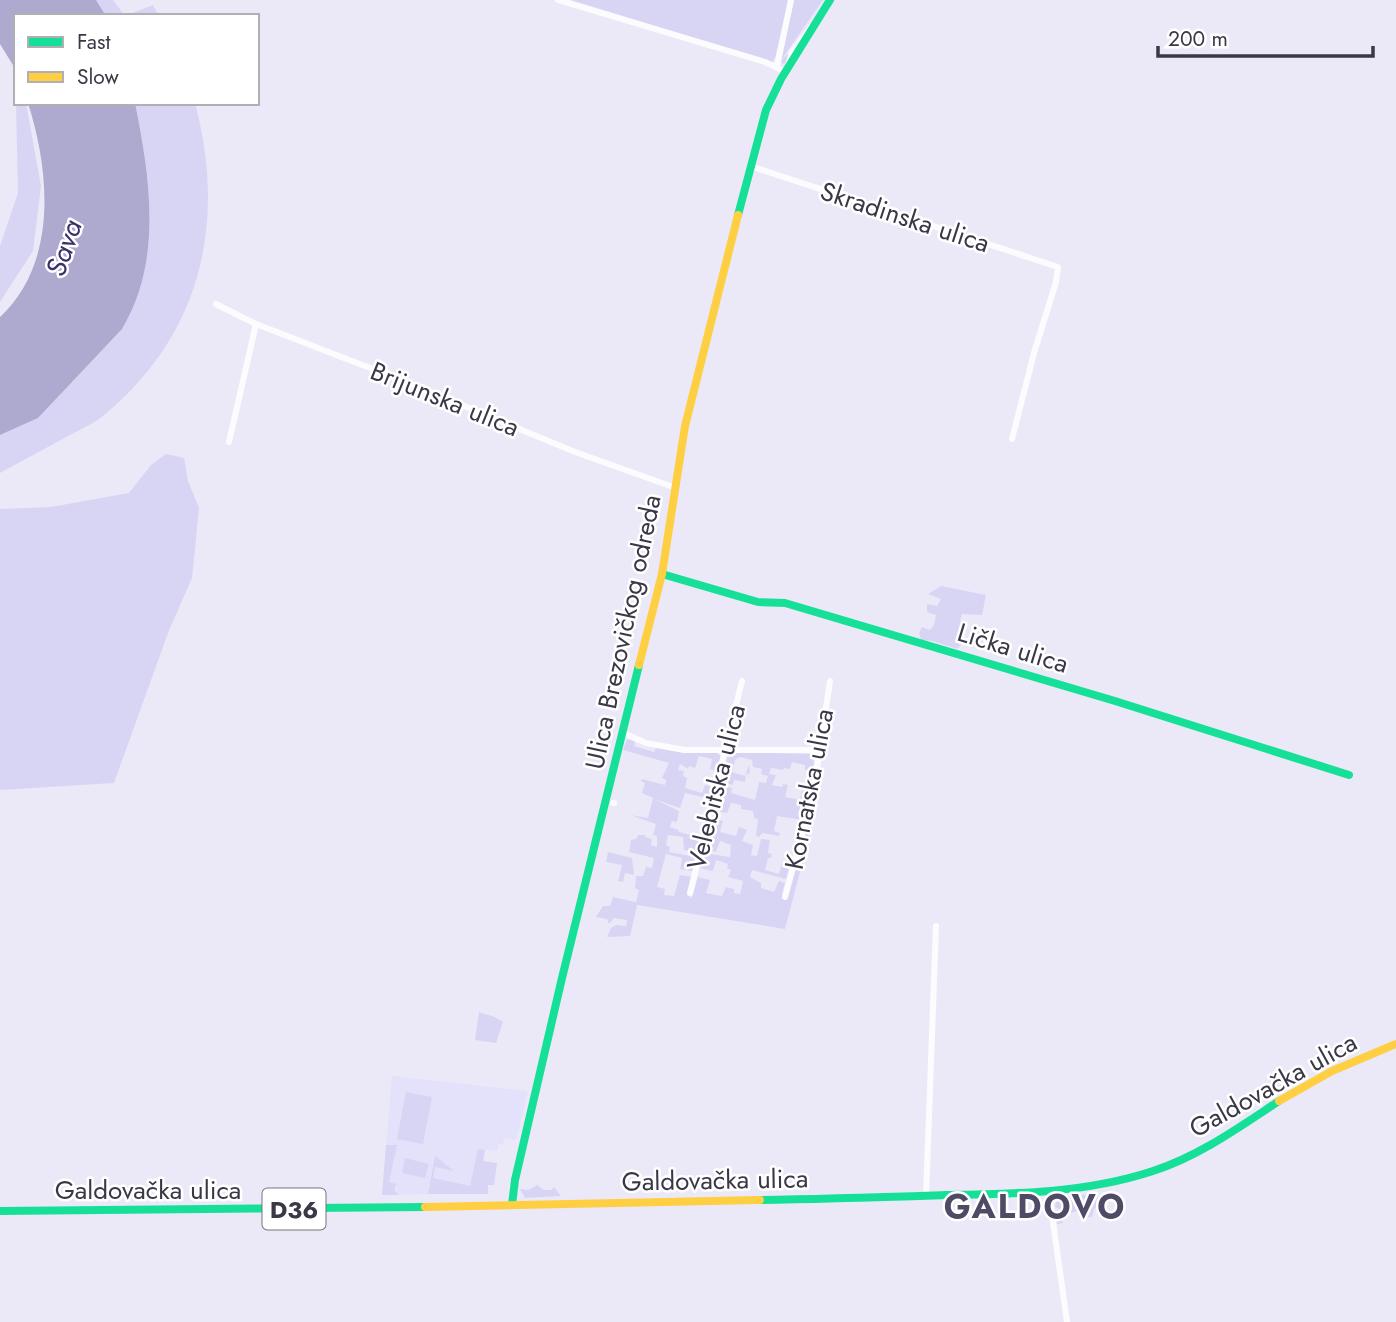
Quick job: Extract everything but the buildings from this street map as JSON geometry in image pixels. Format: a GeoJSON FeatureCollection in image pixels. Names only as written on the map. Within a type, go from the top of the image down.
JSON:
{"type":"FeatureCollection","features":[{"type":"Feature","properties":{"kind":"main road","name":"Ulica Brezovičkog odreda"},"geometry":{"type":"LineString","coordinates":[[512,1205],[513,1189],[562,978],[662,574],[685,426],[750,166],[766,110],[830,0]]}},
{"type":"Feature","properties":{"kind":"main road","name":"Lička ulica"},"geometry":{"type":"LineString","coordinates":[[662,574],[758,602],[785,603],[1115,701],[1349,775]]}},
{"type":"Feature","properties":{"kind":"main road","name":"Galdovačka ulica"},"geometry":{"type":"LineString","coordinates":[[0,1211],[512,1205],[1049,1193],[1113,1183],[1176,1162],[1329,1072],[1396,1044]]}},
{"type":"Feature","properties":{"kind":"street"},"geometry":{"type":"LineString","coordinates":[[558,0],[787,70]]}},
{"type":"Feature","properties":{"kind":"street"},"geometry":{"type":"LineString","coordinates":[[777,66],[791,0]]}},
{"type":"Feature","properties":{"kind":"street","name":"Skradinska ulica"},"geometry":{"type":"LineString","coordinates":[[750,166],[1057,266],[1012,439]]}},
{"type":"Feature","properties":{"kind":"street","name":"Brijunska ulica"},"geometry":{"type":"LineString","coordinates":[[216,304],[256,324],[409,383],[575,452],[676,488]]}},
{"type":"Feature","properties":{"kind":"street"},"geometry":{"type":"LineString","coordinates":[[229,442],[256,324]]}},
{"type":"Feature","properties":{"kind":"street","name":"Velebitska ulica"},"geometry":{"type":"LineString","coordinates":[[690,893],[742,681]]}},
{"type":"Feature","properties":{"kind":"street","name":"Kornatska ulica"},"geometry":{"type":"LineString","coordinates":[[785,897],[813,794],[830,681]]}},
{"type":"Feature","properties":{"kind":"street"},"geometry":{"type":"LineString","coordinates":[[623,733],[663,747],[705,751],[819,750]]}},
{"type":"Feature","properties":{"kind":"street"},"geometry":{"type":"LineString","coordinates":[[926,1196],[936,926]]}},
{"type":"Feature","properties":{"kind":"street"},"geometry":{"type":"LineString","coordinates":[[1049,1193],[1066,1322]]}},
{"type":"Feature","properties":{"kind":"shaded area"},"geometry":{"type":"Polygon","coordinates":[[[96,0],[113,0],[124,14],[105,14],[96,0]]]}},
{"type":"Feature","properties":{"kind":"shaded area"},"geometry":{"type":"Polygon","coordinates":[[[571,0],[789,0],[772,62],[571,0]]]}},
{"type":"Feature","properties":{"kind":"shaded area"},"geometry":{"type":"Polygon","coordinates":[[[794,0],[823,0],[782,59],[789,53],[786,63],[783,64],[781,61],[794,0]]]}},
{"type":"Feature","properties":{"kind":"shaded area"},"geometry":{"type":"Polygon","coordinates":[[[153,5],[158,14],[130,14],[153,5]]]}},
{"type":"Feature","properties":{"kind":"shaded area"},"geometry":{"type":"Polygon","coordinates":[[[16,105],[26,105],[41,186],[33,251],[0,302],[0,246],[18,193],[16,105]]]}},
{"type":"Feature","properties":{"kind":"shaded area"},"geometry":{"type":"Polygon","coordinates":[[[135,105],[195,105],[204,148],[208,191],[206,234],[198,274],[184,313],[163,350],[136,385],[103,416],[0,473],[0,435],[38,418],[122,329],[135,303],[148,247],[145,160],[135,105]]]}},
{"type":"Feature","properties":{"kind":"shaded area"},"geometry":{"type":"Polygon","coordinates":[[[166,454],[184,458],[188,481],[199,508],[192,578],[168,633],[114,783],[0,790],[0,509],[51,507],[129,493],[151,465],[166,454]]]}},
{"type":"Feature","properties":{"kind":"shaded area"},"geometry":{"type":"Polygon","coordinates":[[[941,586],[986,595],[982,615],[962,614],[960,621],[963,622],[964,628],[960,636],[965,641],[957,649],[921,640],[919,633],[922,627],[930,630],[934,625],[936,615],[927,612],[927,604],[937,606],[941,599],[928,594],[941,586]]]}},
{"type":"Feature","properties":{"kind":"shaded area"},"geometry":{"type":"Polygon","coordinates":[[[627,739],[635,741],[634,746],[654,752],[657,746],[717,753],[721,756],[717,771],[710,769],[712,759],[699,756],[695,768],[689,766],[688,769],[680,764],[678,770],[684,771],[683,776],[687,778],[685,788],[702,793],[705,785],[714,787],[711,799],[685,793],[680,808],[654,799],[679,811],[677,822],[672,821],[670,827],[702,838],[698,852],[684,850],[683,837],[668,835],[666,845],[670,847],[669,852],[696,857],[693,871],[680,869],[682,858],[666,854],[657,887],[665,889],[664,895],[674,896],[680,875],[692,877],[687,895],[692,898],[698,877],[710,880],[706,893],[722,896],[726,887],[740,894],[743,881],[728,877],[731,870],[727,868],[728,864],[716,860],[713,871],[700,868],[704,853],[730,857],[731,845],[720,841],[716,852],[705,849],[711,819],[723,821],[720,832],[736,836],[739,827],[747,830],[742,841],[753,845],[751,855],[757,856],[761,839],[770,840],[768,853],[772,854],[765,870],[779,874],[782,863],[790,865],[786,879],[752,870],[750,877],[761,883],[761,888],[774,892],[779,881],[785,883],[782,894],[787,896],[809,822],[813,823],[785,929],[637,905],[630,936],[607,937],[611,928],[616,925],[626,926],[627,920],[614,918],[609,924],[607,919],[596,917],[603,906],[610,906],[613,897],[636,902],[639,890],[635,888],[636,876],[643,876],[646,867],[652,868],[654,858],[629,852],[631,840],[638,835],[645,835],[652,839],[651,845],[657,847],[657,836],[653,835],[656,824],[630,815],[648,818],[653,798],[642,793],[645,783],[641,781],[642,779],[665,785],[666,780],[662,778],[669,763],[623,750],[627,739]]]}},
{"type":"Feature","properties":{"kind":"shaded area"},"geometry":{"type":"Polygon","coordinates":[[[728,754],[814,754],[813,771],[805,770],[805,765],[792,762],[790,769],[771,768],[769,774],[776,775],[772,785],[788,785],[785,797],[800,800],[802,789],[810,789],[803,820],[777,816],[774,831],[780,833],[779,836],[762,833],[759,837],[756,836],[758,819],[754,818],[753,811],[741,809],[741,805],[731,803],[727,813],[714,811],[720,785],[732,788],[731,793],[755,800],[759,782],[766,783],[768,776],[761,774],[762,769],[753,767],[752,760],[740,757],[735,760],[732,772],[745,776],[749,765],[750,773],[746,774],[745,782],[734,780],[733,785],[722,782],[729,780],[730,776],[723,774],[728,754]]]}},
{"type":"Feature","properties":{"kind":"shaded area"},"geometry":{"type":"Polygon","coordinates":[[[608,852],[632,858],[634,875],[625,873],[623,882],[618,881],[622,865],[606,862],[608,852]]]}},
{"type":"Feature","properties":{"kind":"shaded area"},"geometry":{"type":"Polygon","coordinates":[[[479,1012],[503,1022],[496,1043],[475,1040],[479,1012]]]}},
{"type":"Feature","properties":{"kind":"shaded area"},"geometry":{"type":"Polygon","coordinates":[[[392,1076],[528,1091],[516,1140],[504,1138],[503,1145],[499,1144],[497,1151],[485,1150],[477,1193],[382,1195],[392,1076]]]}},
{"type":"Feature","properties":{"kind":"shaded area"},"geometry":{"type":"Polygon","coordinates":[[[406,1092],[432,1097],[423,1144],[397,1139],[406,1092]]]}},
{"type":"Feature","properties":{"kind":"shaded area"},"geometry":{"type":"Polygon","coordinates":[[[386,1145],[397,1145],[389,1182],[396,1184],[394,1190],[399,1195],[382,1195],[386,1145]]]}},
{"type":"Feature","properties":{"kind":"shaded area"},"geometry":{"type":"Polygon","coordinates":[[[478,1149],[485,1150],[483,1161],[497,1163],[494,1185],[488,1185],[488,1194],[428,1194],[435,1156],[454,1171],[435,1167],[433,1178],[470,1186],[478,1149]]]}},
{"type":"Feature","properties":{"kind":"shaded area"},"geometry":{"type":"Polygon","coordinates":[[[405,1158],[429,1164],[425,1178],[402,1173],[405,1158]]]}},
{"type":"Feature","properties":{"kind":"shaded area"},"geometry":{"type":"Polygon","coordinates":[[[537,1185],[544,1190],[554,1187],[561,1196],[525,1198],[520,1189],[528,1190],[537,1185]]]}},
{"type":"Feature","properties":{"kind":"shaded area"},"geometry":{"type":"Polygon","coordinates":[[[1098,1193],[1098,1205],[1092,1217],[1082,1218],[1081,1211],[1062,1214],[1063,1223],[1057,1224],[1056,1213],[1061,1210],[1055,1207],[1057,1198],[1098,1193]]]}},
{"type":"Feature","properties":{"kind":"water"},"geometry":{"type":"Polygon","coordinates":[[[0,0],[96,0],[105,14],[14,14],[14,67],[0,44],[0,0]]]}},
{"type":"Feature","properties":{"kind":"water","name":"Sava"},"geometry":{"type":"Polygon","coordinates":[[[29,105],[135,105],[148,189],[148,247],[135,303],[122,329],[38,418],[0,435],[0,317],[19,295],[32,270],[40,244],[44,216],[41,158],[29,105]]]}},
{"type":"Feature","properties":{"kind":"traffic: fast"},"geometry":{"type":"LineString","coordinates":[[738,215],[766,110],[781,79],[830,0]]}},
{"type":"Feature","properties":{"kind":"traffic: fast"},"geometry":{"type":"LineString","coordinates":[[662,574],[758,602],[785,603],[1115,701],[1349,775]]}},
{"type":"Feature","properties":{"kind":"traffic: fast"},"geometry":{"type":"LineString","coordinates":[[512,1205],[515,1180],[562,978],[639,665]]}},
{"type":"Feature","properties":{"kind":"traffic: fast"},"geometry":{"type":"LineString","coordinates":[[760,1200],[1025,1193],[1102,1184],[1153,1171],[1186,1158],[1279,1101]]}},
{"type":"Feature","properties":{"kind":"traffic: fast"},"geometry":{"type":"LineString","coordinates":[[0,1211],[425,1207]]}},
{"type":"Feature","properties":{"kind":"traffic: slow"},"geometry":{"type":"LineString","coordinates":[[639,665],[662,574],[685,426],[738,215]]}},
{"type":"Feature","properties":{"kind":"traffic: slow"},"geometry":{"type":"LineString","coordinates":[[1279,1101],[1332,1071],[1396,1044]]}},
{"type":"Feature","properties":{"kind":"traffic: slow"},"geometry":{"type":"LineString","coordinates":[[425,1207],[760,1200]]}},
{"type":"Feature","properties":{"kind":"district","name":"GALDOVO"},"geometry":{"type":"Point","coordinates":[1035,1206]}}]}
